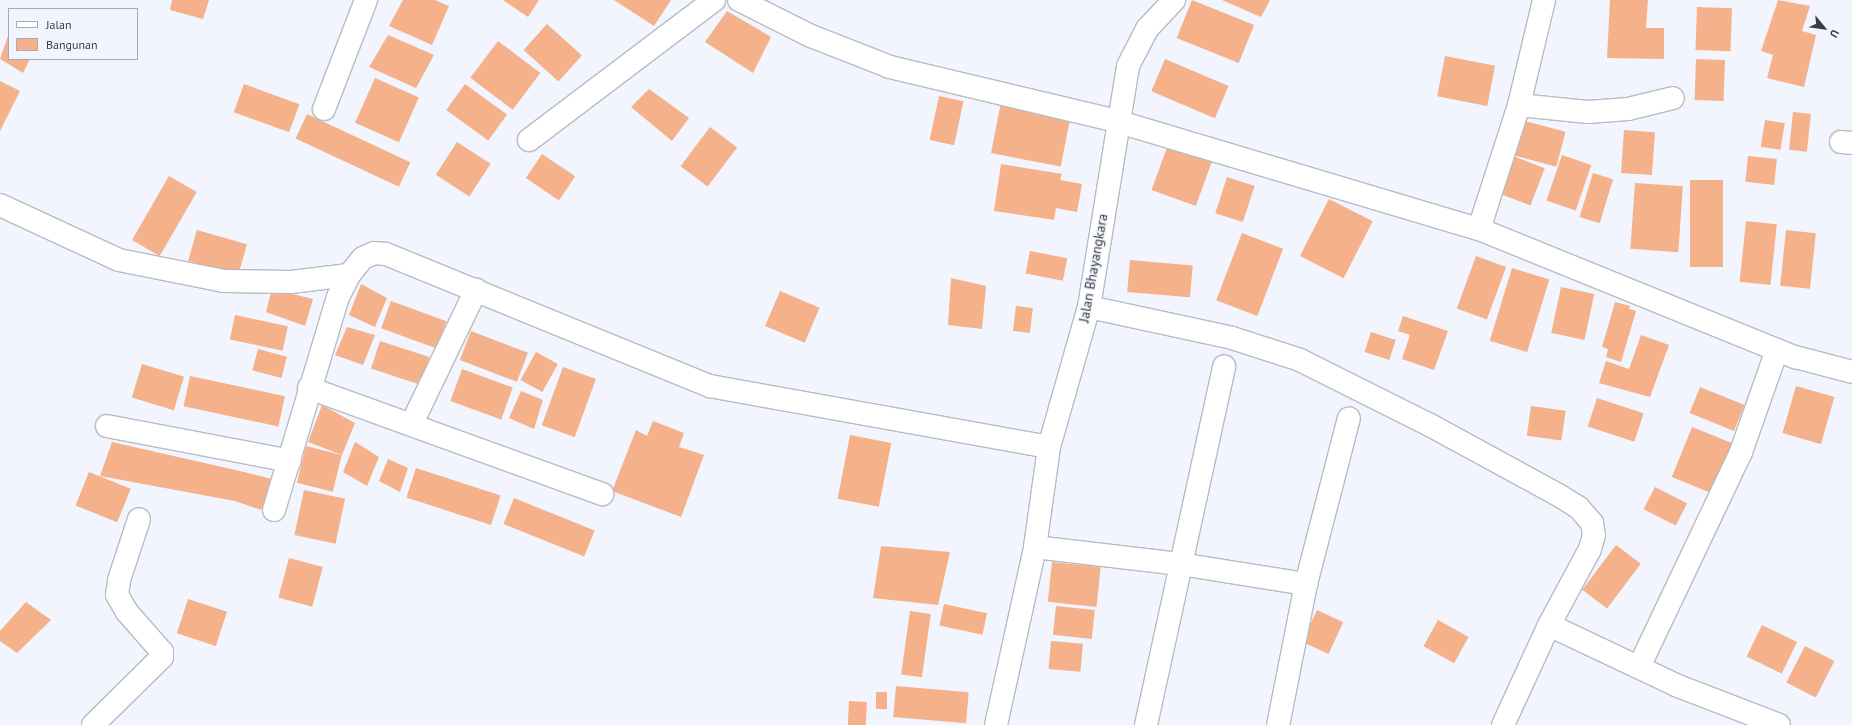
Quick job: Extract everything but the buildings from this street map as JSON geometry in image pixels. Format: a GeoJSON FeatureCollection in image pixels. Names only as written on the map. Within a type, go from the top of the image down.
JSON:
{"type":"FeatureCollection","features":[{"type":"Feature","properties":{"kind":"street"},"geometry":{"type":"LineString","coordinates":[[324,109],[366,0]]}},
{"type":"Feature","properties":{"kind":"street"},"geometry":{"type":"LineString","coordinates":[[529,140],[714,0]]}},
{"type":"Feature","properties":{"kind":"street"},"geometry":{"type":"LineString","coordinates":[[739,0],[810,36],[890,66],[1116,121],[1479,229],[1777,350],[1852,372]]}},
{"type":"Feature","properties":{"kind":"street","name":"Jalan Bhayangkara"},"geometry":{"type":"LineString","coordinates":[[996,725],[1035,547],[1049,447],[1089,307],[1116,121],[1128,66],[1147,29],[1174,0]]}},
{"type":"Feature","properties":{"kind":"street"},"geometry":{"type":"LineString","coordinates":[[1479,229],[1519,104],[1544,0]]}},
{"type":"Feature","properties":{"kind":"street"},"geometry":{"type":"LineString","coordinates":[[1519,104],[1588,112],[1628,109],[1674,98]]}},
{"type":"Feature","properties":{"kind":"street"},"geometry":{"type":"LineString","coordinates":[[0,205],[119,260],[224,281],[291,282],[349,275]]}},
{"type":"Feature","properties":{"kind":"street"},"geometry":{"type":"LineString","coordinates":[[274,510],[290,461],[308,388],[338,297],[349,275],[363,258],[374,253],[386,254],[710,386],[1049,447]]}},
{"type":"Feature","properties":{"kind":"street"},"geometry":{"type":"LineString","coordinates":[[412,423],[476,290]]}},
{"type":"Feature","properties":{"kind":"street"},"geometry":{"type":"LineString","coordinates":[[1089,307],[1232,338],[1300,360],[1430,425],[1579,508],[1592,523],[1594,535],[1590,549],[1550,625],[1503,725]]}},
{"type":"Feature","properties":{"kind":"street"},"geometry":{"type":"LineString","coordinates":[[1639,667],[1741,452],[1777,350]]}},
{"type":"Feature","properties":{"kind":"street"},"geometry":{"type":"LineString","coordinates":[[1146,725],[1224,366]]}},
{"type":"Feature","properties":{"kind":"street"},"geometry":{"type":"LineString","coordinates":[[308,388],[412,423],[602,494]]}},
{"type":"Feature","properties":{"kind":"street"},"geometry":{"type":"LineString","coordinates":[[1278,725],[1306,584],[1349,418]]}},
{"type":"Feature","properties":{"kind":"street"},"geometry":{"type":"LineString","coordinates":[[107,426],[290,461]]}},
{"type":"Feature","properties":{"kind":"street"},"geometry":{"type":"LineString","coordinates":[[93,725],[162,657],[162,652],[127,612],[117,595],[119,580],[139,519]]}},
{"type":"Feature","properties":{"kind":"street"},"geometry":{"type":"LineString","coordinates":[[1035,547],[1180,564],[1306,584]]}},
{"type":"Feature","properties":{"kind":"street"},"geometry":{"type":"LineString","coordinates":[[1550,625],[1639,667],[1779,725]]}}]}
